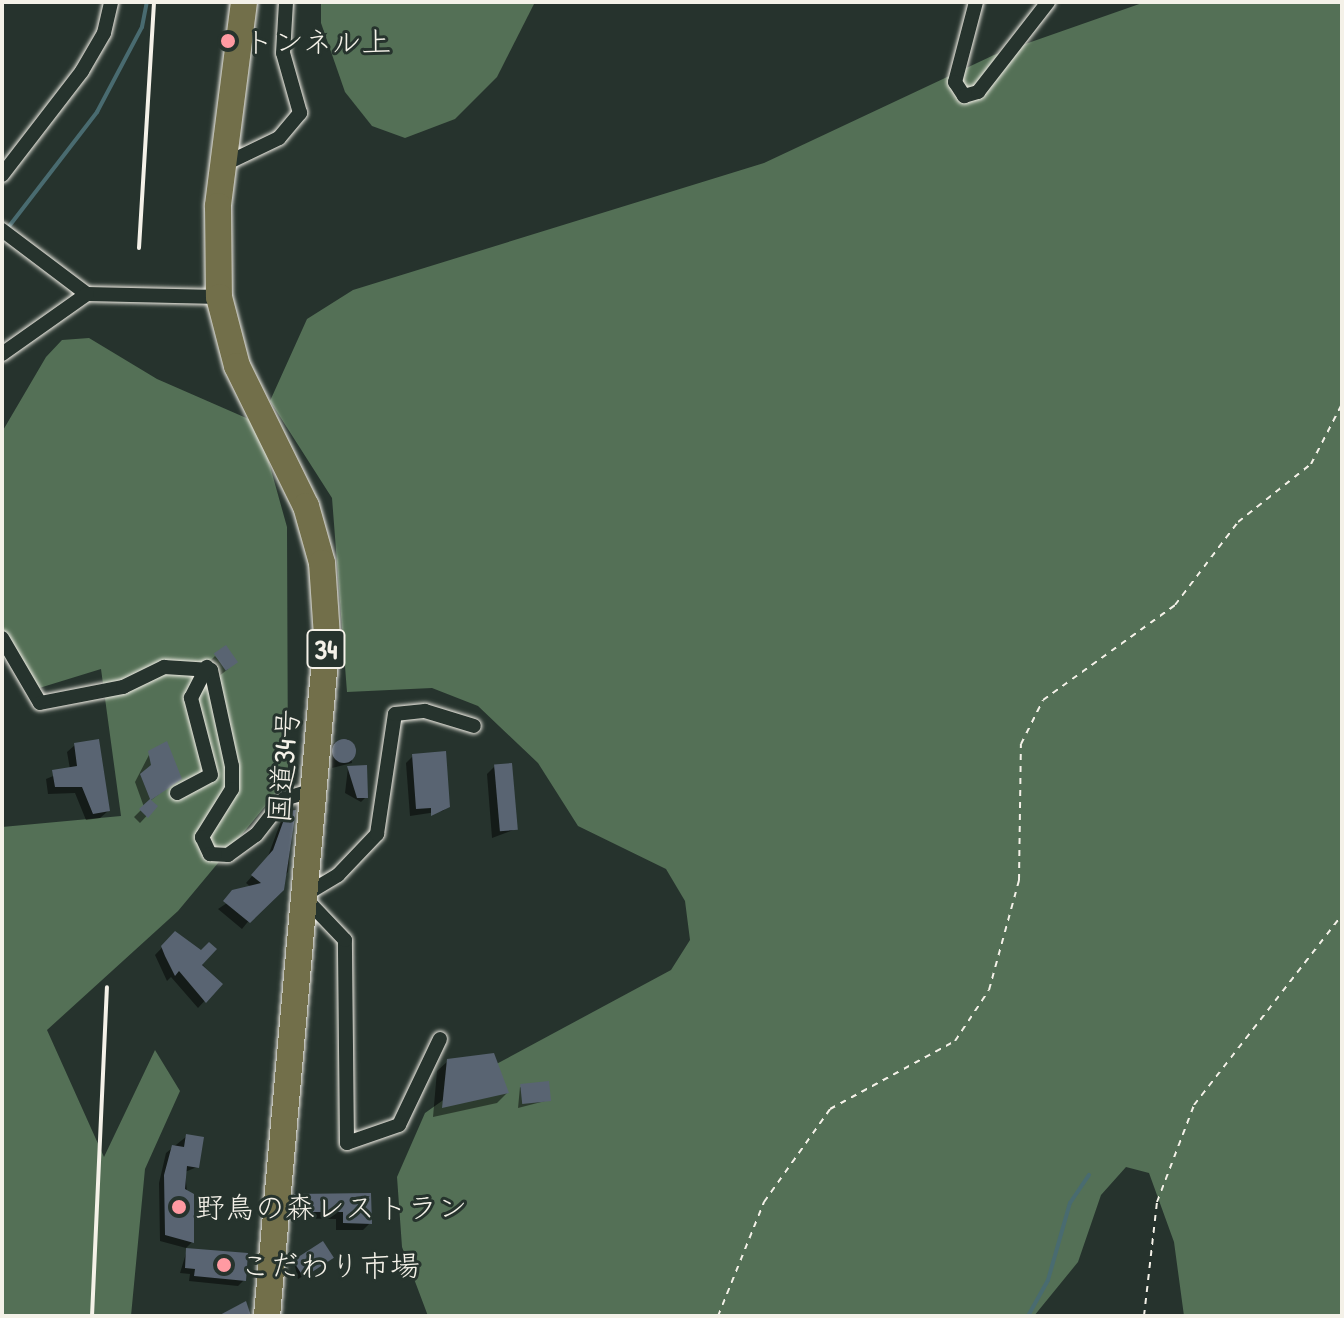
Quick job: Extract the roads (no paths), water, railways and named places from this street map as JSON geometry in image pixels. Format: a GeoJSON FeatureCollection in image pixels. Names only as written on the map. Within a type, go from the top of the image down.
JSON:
{"type":"FeatureCollection","features":[{"type":"Feature","properties":{"kind":"highway","name":"国道34号"},"geometry":{"type":"LineString","coordinates":[[244,2],[223,165],[219,297],[237,366],[294,480],[322,563],[327,637],[267,1316]]}},
{"type":"Feature","properties":{"kind":"street"},"geometry":{"type":"LineString","coordinates":[[2,175],[82,71],[104,33],[111,2]]}},
{"type":"Feature","properties":{"kind":"street"},"geometry":{"type":"LineString","coordinates":[[223,165],[279,138],[300,113],[281,41],[286,2]]}},
{"type":"Feature","properties":{"kind":"street"},"geometry":{"type":"LineString","coordinates":[[976,2],[955,82],[964,96],[978,92],[1048,2]]}},
{"type":"Feature","properties":{"kind":"street"},"geometry":{"type":"LineString","coordinates":[[2,230],[87,294],[219,297]]}},
{"type":"Feature","properties":{"kind":"street"},"geometry":{"type":"LineString","coordinates":[[2,354],[87,294]]}},
{"type":"Feature","properties":{"kind":"street"},"geometry":{"type":"LineString","coordinates":[[2,638],[40,703],[123,687],[164,667],[207,667]]}},
{"type":"Feature","properties":{"kind":"street"},"geometry":{"type":"LineString","coordinates":[[207,667],[232,766],[232,789],[202,837],[210,854],[228,855],[276,815],[284,799],[313,790]]}},
{"type":"Feature","properties":{"kind":"street"},"geometry":{"type":"LineString","coordinates":[[177,793],[211,775],[191,698],[207,667]]}},
{"type":"Feature","properties":{"kind":"street"},"geometry":{"type":"LineString","coordinates":[[440,1039],[399,1125],[347,1143],[345,940],[303,896],[338,875],[377,834],[395,714],[425,711],[474,726]]}},
{"type":"Feature","properties":{"kind":"waterway"},"geometry":{"type":"LineString","coordinates":[[7,229],[97,112],[142,27],[147,2]]}},
{"type":"Feature","properties":{"kind":"waterway"},"geometry":{"type":"LineString","coordinates":[[1028,1316],[1048,1280],[1070,1203],[1089,1175]]}},
{"type":"Feature","properties":{"kind":"railway"},"geometry":{"type":"LineString","coordinates":[[139,248],[154,2]]}},
{"type":"Feature","properties":{"kind":"railway"},"geometry":{"type":"LineString","coordinates":[[92,1316],[107,987]]}},
{"type":"Feature","properties":{"kind":"place","name":"トンネル上"},"geometry":{"type":"Point","coordinates":[228,41]}},
{"type":"Feature","properties":{"kind":"place","name":"野鳥の森レストラン"},"geometry":{"type":"Point","coordinates":[179,1207]}},
{"type":"Feature","properties":{"kind":"place","name":"こだわり市場"},"geometry":{"type":"Point","coordinates":[224,1265]}}]}
